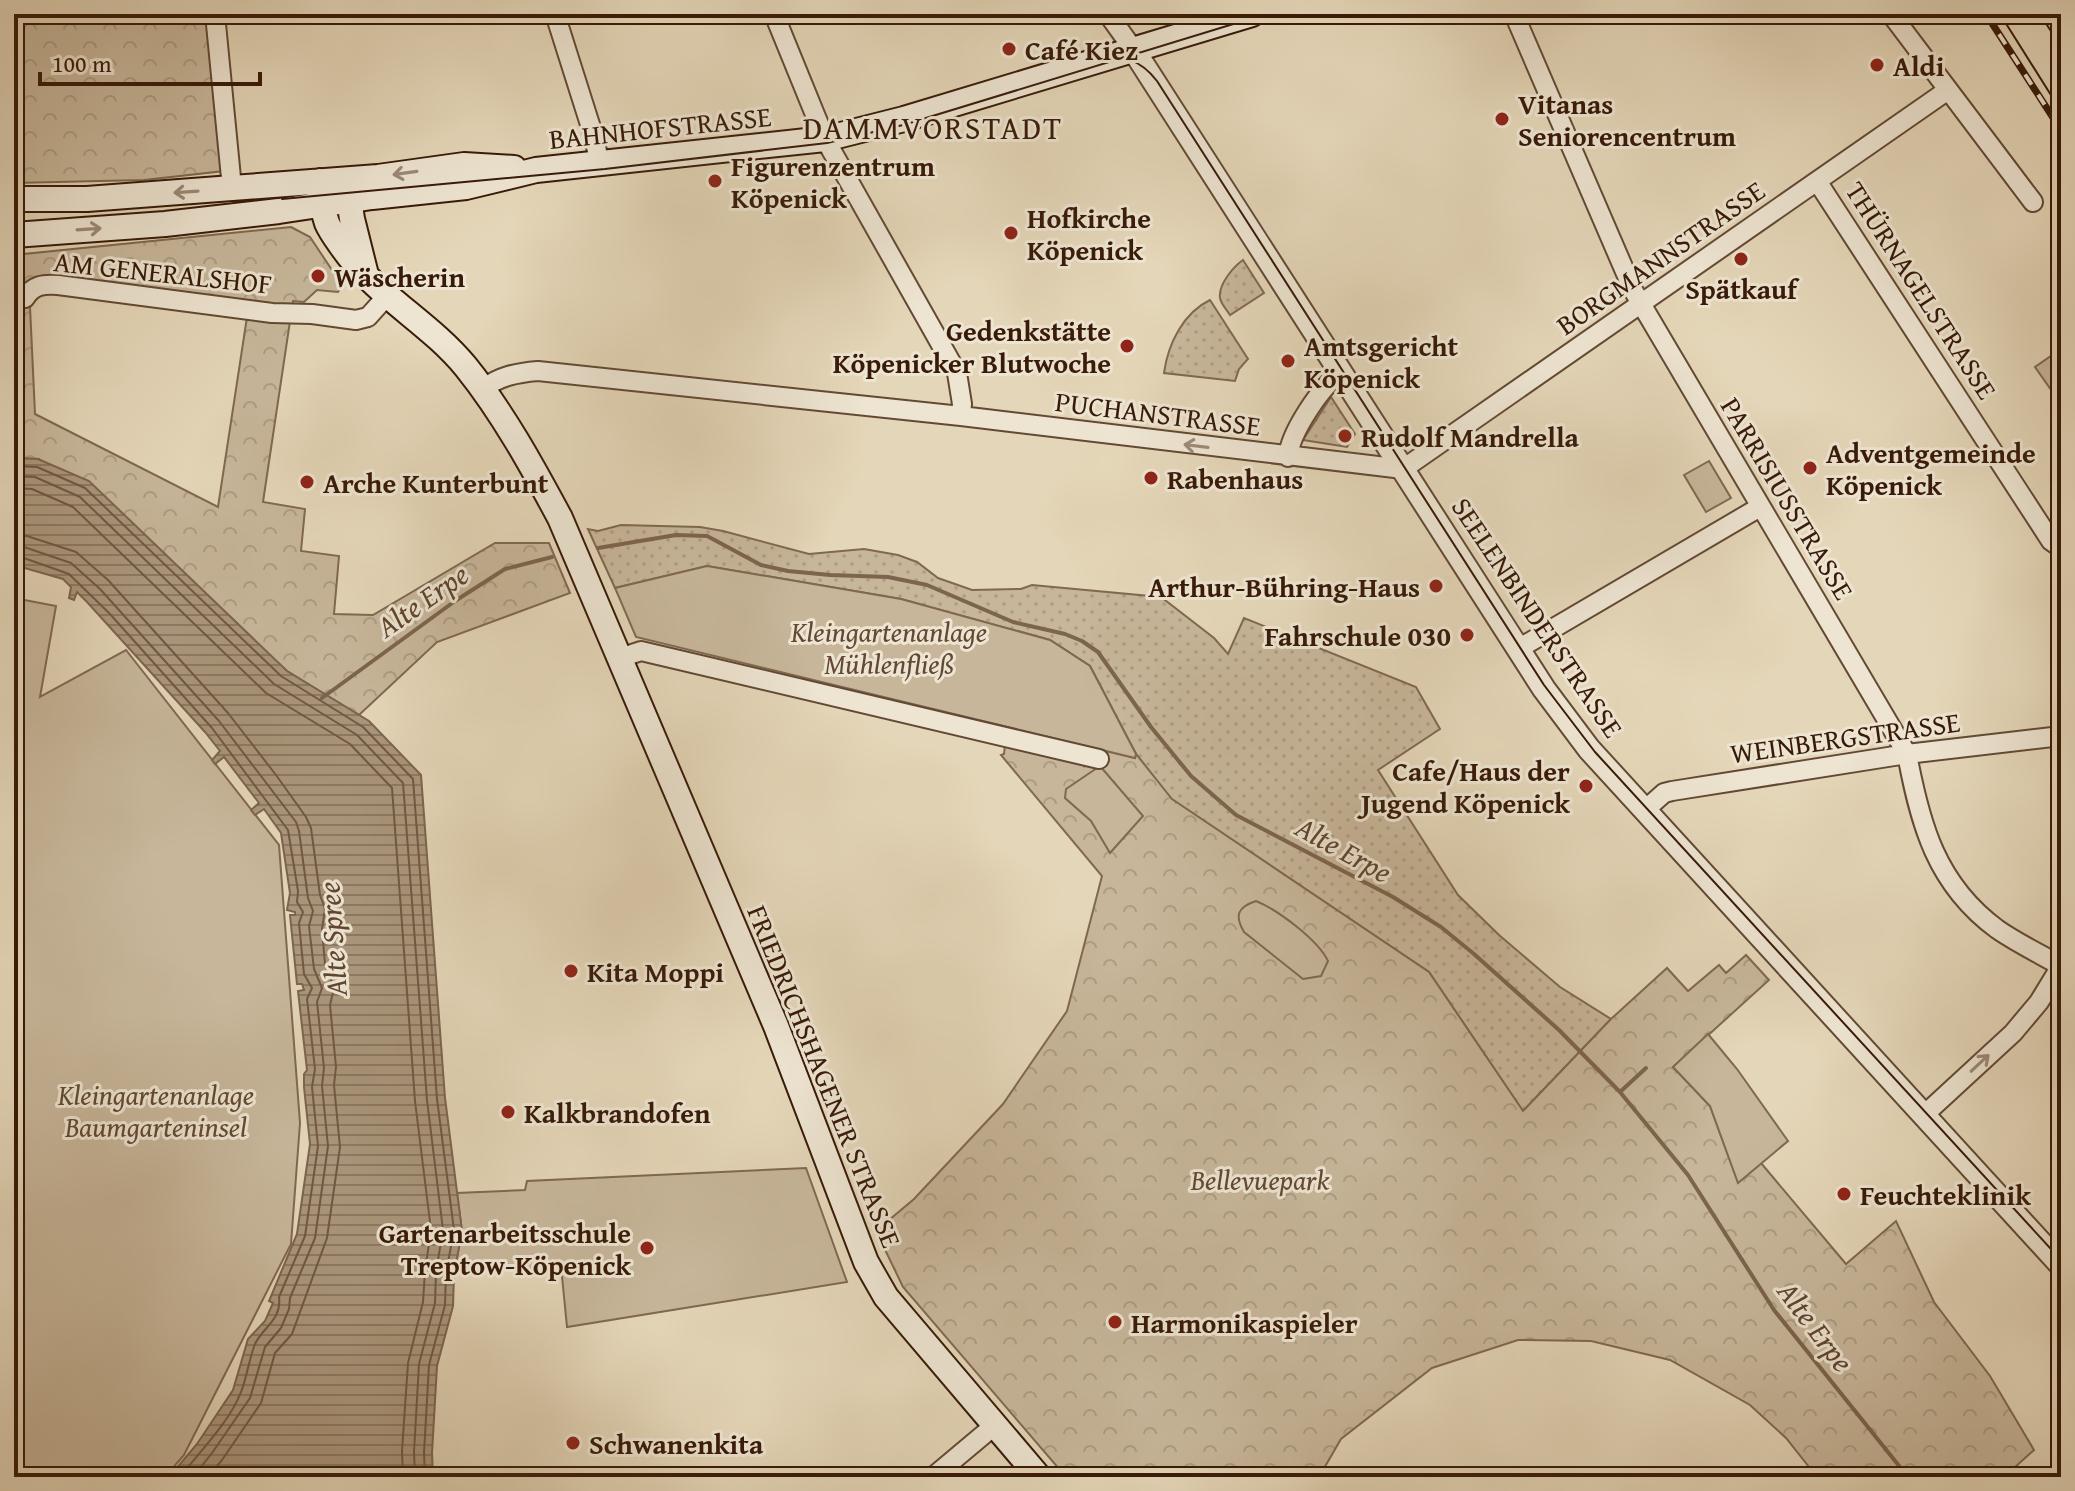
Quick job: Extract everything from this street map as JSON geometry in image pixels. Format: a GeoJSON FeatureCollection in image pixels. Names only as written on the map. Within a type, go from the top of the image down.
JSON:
{"type":"FeatureCollection","features":[{"type":"Feature","properties":{"kind":"main road","name":"BAHNHOFSTRASSE"},"geometry":{"type":"LineString","coordinates":[[14,235],[165,224],[464,165],[536,170],[825,139],[904,119],[1252,14]]}},
{"type":"Feature","properties":{"kind":"main road","name":"BAHNHOFSTRASSE"},"geometry":{"type":"LineString","coordinates":[[14,199],[87,199],[232,188],[321,193]]}},
{"type":"Feature","properties":{"kind":"main road"},"geometry":{"type":"LineString","coordinates":[[348,190],[366,278]]}},
{"type":"Feature","properties":{"kind":"main road","name":"FRIEDRICHSHAGENER STRASSE"},"geometry":{"type":"LineString","coordinates":[[321,193],[327,226],[350,260],[386,297],[437,336],[482,389],[529,462],[560,518],[788,1055],[866,1262],[886,1297],[1039,1477]]}},
{"type":"Feature","properties":{"kind":"street"},"geometry":{"type":"LineString","coordinates":[[215,14],[232,188]]}},
{"type":"Feature","properties":{"kind":"street"},"geometry":{"type":"LineString","coordinates":[[555,14],[600,164]]}},
{"type":"Feature","properties":{"kind":"street"},"geometry":{"type":"LineString","coordinates":[[774,14],[825,139],[957,373],[961,416]]}},
{"type":"Feature","properties":{"kind":"street","name":"SEELENBINDERSTRASSE"},"geometry":{"type":"LineString","coordinates":[[1108,14],[1518,649],[1586,746],[2061,1265]]}},
{"type":"Feature","properties":{"kind":"street","name":"PARRISIUSSTRASSE"},"geometry":{"type":"LineString","coordinates":[[1514,14],[1633,290],[1907,754],[1924,830],[1939,863],[1955,887],[1998,929],[2061,966]]}},
{"type":"Feature","properties":{"kind":"street"},"geometry":{"type":"LineString","coordinates":[[1891,14],[2033,202]]}},
{"type":"Feature","properties":{"kind":"street","name":"BORGMANNSTRASSE"},"geometry":{"type":"LineString","coordinates":[[1403,469],[1948,90]]}},
{"type":"Feature","properties":{"kind":"street","name":"THÜRNAGELSTRASSE"},"geometry":{"type":"LineString","coordinates":[[1817,181],[2051,541],[2061,548]]}},
{"type":"Feature","properties":{"kind":"street","name":"AM GENERALSHOF"},"geometry":{"type":"LineString","coordinates":[[25,298],[41,284],[58,285],[272,313],[356,320],[368,317],[386,297]]}},
{"type":"Feature","properties":{"kind":"street","name":"PUCHANSTRASSE"},"geometry":{"type":"LineString","coordinates":[[482,389],[513,373],[538,371],[961,416],[1403,469]]}},
{"type":"Feature","properties":{"kind":"street"},"geometry":{"type":"LineString","coordinates":[[1288,457],[1292,439],[1329,381],[1341,373]]}},
{"type":"Feature","properties":{"kind":"street"},"geometry":{"type":"LineString","coordinates":[[1518,649],[1760,507]]}},
{"type":"Feature","properties":{"kind":"street"},"geometry":{"type":"LineString","coordinates":[[620,658],[641,651],[1099,759]]}},
{"type":"Feature","properties":{"kind":"street","name":"WEINBERGSTRASSE"},"geometry":{"type":"LineString","coordinates":[[1645,810],[1664,793],[1907,754],[2061,736]]}},
{"type":"Feature","properties":{"kind":"street"},"geometry":{"type":"LineString","coordinates":[[1924,1115],[2013,1033],[2039,1002],[2061,966]]}},
{"type":"Feature","properties":{"kind":"street"},"geometry":{"type":"LineString","coordinates":[[933,1477],[995,1425]]}},
{"type":"Feature","properties":{"kind":"green space"},"geometry":{"type":"Polygon","coordinates":[[[14,14],[207,14],[224,171],[144,180],[14,183],[14,14]]]}},
{"type":"Feature","properties":{"kind":"green space"},"geometry":{"type":"Polygon","coordinates":[[[291,227],[310,237],[342,285],[338,292],[317,290],[304,302],[293,301],[263,502],[305,509],[301,551],[339,556],[334,614],[373,615],[495,543],[549,543],[570,593],[437,642],[359,715],[287,671],[39,459],[14,458],[14,255],[291,227]],[[29,285],[35,414],[218,507],[249,304],[29,285]]]}},
{"type":"Feature","properties":{"kind":"green space"},"geometry":{"type":"Polygon","coordinates":[[[1243,260],[1264,293],[1230,315],[1220,298],[1221,288],[1243,260]]]}},
{"type":"Feature","properties":{"kind":"green space"},"geometry":{"type":"Polygon","coordinates":[[[1210,300],[1248,359],[1239,369],[1235,381],[1164,373],[1178,330],[1192,313],[1210,300]]]}},
{"type":"Feature","properties":{"kind":"green space"},"geometry":{"type":"Polygon","coordinates":[[[2061,349],[2061,404],[2035,367],[2061,349]]]}},
{"type":"Feature","properties":{"kind":"green space"},"geometry":{"type":"Polygon","coordinates":[[[1331,397],[1355,434],[1347,447],[1303,440],[1331,397]]]}},
{"type":"Feature","properties":{"kind":"green space"},"geometry":{"type":"Polygon","coordinates":[[[1709,461],[1731,498],[1706,512],[1684,475],[1709,461]]]}},
{"type":"Feature","properties":{"kind":"green space"},"geometry":{"type":"Polygon","coordinates":[[[621,525],[700,527],[809,554],[864,549],[898,555],[917,562],[938,578],[972,590],[1021,589],[1032,585],[1161,597],[1214,638],[1228,654],[1244,618],[1416,687],[1440,729],[1378,770],[1458,895],[1560,987],[1611,1019],[1523,1111],[1429,972],[1171,799],[1136,754],[1090,666],[1050,640],[901,599],[707,566],[615,588],[588,529],[598,531],[621,525]]]}},
{"type":"Feature","properties":{"kind":"green space","name":"Kleingartenanlage Mühlenfließ"},"geometry":{"type":"Polygon","coordinates":[[[707,566],[901,599],[1050,640],[1090,666],[1136,754],[1135,758],[636,637],[615,588],[707,566]]]}},
{"type":"Feature","properties":{"kind":"green space","name":"Kleingartenanlage Baumgarteninsel"},"geometry":{"type":"Polygon","coordinates":[[[14,598],[56,606],[40,697],[126,650],[279,845],[300,1123],[291,1244],[184,1455],[165,1477],[14,1477],[14,598]]]}},
{"type":"Feature","properties":{"kind":"green space","name":"Bellevuepark"},"geometry":{"type":"Polygon","coordinates":[[[1007,727],[1135,758],[1136,754],[1172,799],[1429,972],[1523,1111],[1611,1019],[1667,968],[1688,991],[1719,965],[1726,973],[1746,955],[1769,980],[1673,1067],[1710,1106],[1738,1182],[1761,1163],[1846,1264],[1896,1221],[1934,1302],[1990,1376],[2034,1450],[2004,1477],[1817,1477],[1786,1438],[1750,1405],[1670,1360],[1591,1341],[1518,1340],[1432,1368],[1341,1439],[1319,1477],[1066,1477],[903,1287],[876,1231],[914,1199],[1003,1104],[1067,1011],[1102,876],[1001,755],[1004,754],[1007,727]]]}},
{"type":"Feature","properties":{"kind":"green space"},"geometry":{"type":"Polygon","coordinates":[[[1100,766],[1143,816],[1110,853],[1091,821],[1065,798],[1066,789],[1100,766]]]}},
{"type":"Feature","properties":{"kind":"green space"},"geometry":{"type":"Polygon","coordinates":[[[1256,901],[1286,918],[1316,944],[1328,961],[1321,976],[1303,979],[1244,932],[1239,921],[1240,912],[1256,901]]]}},
{"type":"Feature","properties":{"kind":"green space"},"geometry":{"type":"Polygon","coordinates":[[[1708,1034],[1788,1141],[1738,1183],[1710,1106],[1673,1067],[1708,1034]]]}},
{"type":"Feature","properties":{"kind":"green space","name":"Gartenarbeitsschule Treptow-Köpenick"},"geometry":{"type":"Polygon","coordinates":[[[806,1168],[847,1282],[567,1327],[561,1266],[454,1274],[462,1231],[457,1193],[525,1190],[527,1181],[806,1168]]]}},
{"type":"Feature","properties":{"kind":"water","name":"Alte Spree"},"geometry":{"type":"Polygon","coordinates":[[[14,458],[38,459],[89,481],[287,671],[369,721],[421,775],[445,1098],[462,1231],[454,1274],[453,1306],[437,1366],[433,1477],[169,1477],[197,1444],[233,1390],[248,1339],[265,1321],[273,1303],[269,1301],[297,1234],[310,1144],[304,1087],[307,1070],[298,991],[304,990],[302,984],[297,984],[290,915],[295,915],[295,912],[287,910],[290,893],[281,833],[264,809],[255,815],[251,810],[259,803],[224,757],[215,764],[212,760],[220,751],[205,732],[77,592],[74,600],[69,598],[71,587],[63,579],[14,565],[14,458]]]}},
{"type":"Feature","properties":{"kind":"waterway","name":"Alte Erpe"},"geometry":{"type":"LineString","coordinates":[[598,548],[676,535],[707,536],[761,565],[830,575],[888,577],[927,585],[1013,622],[1065,634],[1098,652],[1151,727],[1191,776],[1236,815],[1393,897],[1441,927],[1559,1030],[1620,1092],[1688,1175],[1774,1310],[1908,1477]]}},
{"type":"Feature","properties":{"kind":"waterway","name":"Alte Erpe"},"geometry":{"type":"LineString","coordinates":[[322,698],[455,601],[505,569],[552,557]]}},
{"type":"Feature","properties":{"kind":"waterway"},"geometry":{"type":"LineString","coordinates":[[1620,1092],[1646,1068]]}},
{"type":"Feature","properties":{"kind":"tram line"},"geometry":{"type":"LineString","coordinates":[[282,199],[605,169],[827,143],[903,125],[1266,14]]}},
{"type":"Feature","properties":{"kind":"tram line"},"geometry":{"type":"LineString","coordinates":[[2000,14],[2061,111]]}},
{"type":"Feature","properties":{"kind":"tram line"},"geometry":{"type":"LineString","coordinates":[[2040,14],[2061,47]]}},
{"type":"Feature","properties":{"kind":"tram line"},"geometry":{"type":"LineString","coordinates":[[1094,57],[1113,56],[1130,60],[1157,81],[1544,685],[1595,752],[2061,1260]]}},
{"type":"Feature","properties":{"kind":"railway"},"geometry":{"type":"LineString","coordinates":[[1986,14],[2061,130]]}},
{"type":"Feature","properties":{"kind":"place","name":"Café Kiez"},"geometry":{"type":"Point","coordinates":[1009,49]}},
{"type":"Feature","properties":{"kind":"place","name":"Aldi"},"geometry":{"type":"Point","coordinates":[1877,65]}},
{"type":"Feature","properties":{"kind":"place","name":"Vitanas Seniorencentrum"},"geometry":{"type":"Point","coordinates":[1502,119]}},
{"type":"Feature","properties":{"kind":"place","name":"Figurenzentrum Köpenick"},"geometry":{"type":"Point","coordinates":[715,181]}},
{"type":"Feature","properties":{"kind":"place","name":"Hofkirche Köpenick"},"geometry":{"type":"Point","coordinates":[1011,233]}},
{"type":"Feature","properties":{"kind":"place","name":"Spätkauf"},"geometry":{"type":"Point","coordinates":[1741,259]}},
{"type":"Feature","properties":{"kind":"place","name":"Wäscherin"},"geometry":{"type":"Point","coordinates":[318,276]}},
{"type":"Feature","properties":{"kind":"place","name":"Gedenkstätte Köpenicker Blutwoche"},"geometry":{"type":"Point","coordinates":[1127,346]}},
{"type":"Feature","properties":{"kind":"place","name":"Amtsgericht Köpenick"},"geometry":{"type":"Point","coordinates":[1288,361]}},
{"type":"Feature","properties":{"kind":"place","name":"Rudolf Mandrella"},"geometry":{"type":"Point","coordinates":[1345,436]}},
{"type":"Feature","properties":{"kind":"place","name":"Adventgemeinde Köpenick"},"geometry":{"type":"Point","coordinates":[1810,468]}},
{"type":"Feature","properties":{"kind":"place","name":"Rabenhaus"},"geometry":{"type":"Point","coordinates":[1151,478]}},
{"type":"Feature","properties":{"kind":"place","name":"Arche Kunterbunt"},"geometry":{"type":"Point","coordinates":[307,482]}},
{"type":"Feature","properties":{"kind":"place","name":"Arthur-Bühring-Haus"},"geometry":{"type":"Point","coordinates":[1436,586]}},
{"type":"Feature","properties":{"kind":"place","name":"Fahrschule 030"},"geometry":{"type":"Point","coordinates":[1467,635]}},
{"type":"Feature","properties":{"kind":"place","name":"Cafe/Haus der Jugend Köpenick"},"geometry":{"type":"Point","coordinates":[1586,786]}},
{"type":"Feature","properties":{"kind":"place","name":"Kita Moppi"},"geometry":{"type":"Point","coordinates":[571,971]}},
{"type":"Feature","properties":{"kind":"place","name":"Kalkbrandofen"},"geometry":{"type":"Point","coordinates":[508,1112]}},
{"type":"Feature","properties":{"kind":"place","name":"Feuchteklinik"},"geometry":{"type":"Point","coordinates":[1844,1194]}},
{"type":"Feature","properties":{"kind":"place","name":"Gartenarbeitsschule Treptow-Köpenick"},"geometry":{"type":"Point","coordinates":[647,1248]}},
{"type":"Feature","properties":{"kind":"place","name":"Harmonikaspieler"},"geometry":{"type":"Point","coordinates":[1115,1322]}},
{"type":"Feature","properties":{"kind":"place","name":"Schwanenkita"},"geometry":{"type":"Point","coordinates":[573,1443]}},
{"type":"Feature","properties":{"kind":"district","name":"DAMMVORSTADT"},"geometry":{"type":"Point","coordinates":[933,127]}}]}
